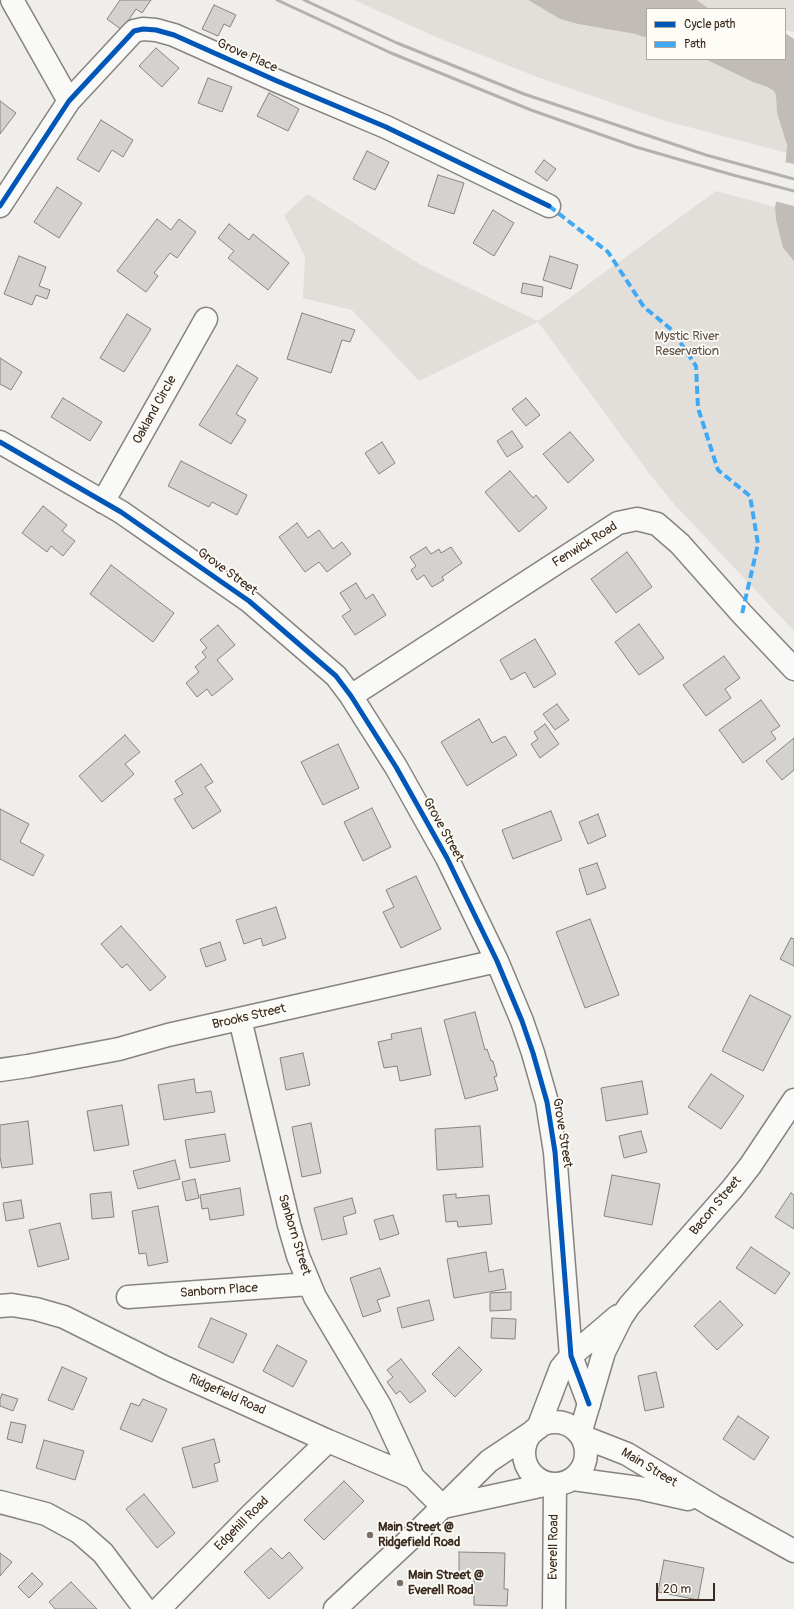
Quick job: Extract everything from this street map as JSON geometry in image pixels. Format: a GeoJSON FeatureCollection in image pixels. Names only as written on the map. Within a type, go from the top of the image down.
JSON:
{"type":"FeatureCollection","features":[{"type":"Feature","properties":{"kind":"street"},"geometry":{"type":"LineString","coordinates":[[12,0],[70,101]]}},
{"type":"Feature","properties":{"kind":"street","name":"Grove Place"},"geometry":{"type":"LineString","coordinates":[[0,206],[70,101],[134,31],[140,29],[156,30],[174,35],[386,128],[549,206]]}},
{"type":"Feature","properties":{"kind":"street","name":"Oakland Circle"},"geometry":{"type":"LineString","coordinates":[[103,502],[206,319]]}},
{"type":"Feature","properties":{"kind":"street","name":"Grove Street"},"geometry":{"type":"LineString","coordinates":[[0,442],[122,512],[249,601],[336,676],[351,696],[396,768],[447,858],[497,961],[522,1021],[533,1053],[550,1120],[558,1180],[571,1356],[589,1404]]}},
{"type":"Feature","properties":{"kind":"street","name":"Fenwick Road"},"geometry":{"type":"LineString","coordinates":[[351,696],[618,523],[637,519],[657,524],[680,544],[742,614],[794,669]]}},
{"type":"Feature","properties":{"kind":"street","name":"Brooks Street"},"geometry":{"type":"LineString","coordinates":[[0,1070],[119,1049],[168,1035],[497,961]]}},
{"type":"Feature","properties":{"kind":"street","name":"Sanborn Street"},"geometry":{"type":"LineString","coordinates":[[240,1019],[293,1241],[310,1284],[322,1309],[361,1371],[380,1406],[413,1477]]}},
{"type":"Feature","properties":{"kind":"street","name":"Bacon Street"},"geometry":{"type":"LineString","coordinates":[[581,1435],[604,1352],[621,1318],[629,1306],[732,1189],[750,1166],[794,1100]]}},
{"type":"Feature","properties":{"kind":"street","name":"Sanborn Place"},"geometry":{"type":"LineString","coordinates":[[128,1297],[310,1284]]}},
{"type":"Feature","properties":{"kind":"street","name":"Ridgefield Road"},"geometry":{"type":"LineString","coordinates":[[0,1306],[12,1305],[36,1309],[64,1317],[166,1368],[328,1441],[413,1477],[443,1507]]}},
{"type":"Feature","properties":{"kind":"street","name":"Bacon Street"},"geometry":{"type":"LineString","coordinates":[[536,1429],[557,1375],[571,1356],[629,1306]]}},
{"type":"Feature","properties":{"kind":"street"},"geometry":{"type":"LineString","coordinates":[[335,1609],[443,1507],[489,1461],[536,1429],[548,1423],[557,1422],[571,1426],[581,1435],[586,1446],[586,1459],[582,1470],[559,1483],[536,1478],[529,1470],[526,1462],[525,1447],[528,1439],[536,1429]]}},
{"type":"Feature","properties":{"kind":"street","name":"Main Street"},"geometry":{"type":"LineString","coordinates":[[581,1435],[627,1454],[713,1506],[794,1550]]}},
{"type":"Feature","properties":{"kind":"street","name":"Edgehill Road"},"geometry":{"type":"LineString","coordinates":[[159,1609],[252,1514],[328,1441]]}},
{"type":"Feature","properties":{"kind":"street","name":"Main Street"},"geometry":{"type":"LineString","coordinates":[[443,1507],[559,1483],[656,1491],[713,1506]]}},
{"type":"Feature","properties":{"kind":"street","name":"Everell Road"},"geometry":{"type":"LineString","coordinates":[[554,1609],[559,1483]]}},
{"type":"Feature","properties":{"kind":"street"},"geometry":{"type":"LineString","coordinates":[[0,1502],[46,1514],[79,1532],[103,1553],[145,1609]]}},
{"type":"Feature","properties":{"kind":"green space"},"geometry":{"type":"Polygon","coordinates":[[[354,0],[528,0],[560,19],[578,24],[635,34],[646,38],[646,60],[707,60],[774,91],[776,96],[777,113],[786,137],[787,153],[662,120],[537,77],[436,37],[354,0]]]}},
{"type":"Feature","properties":{"kind":"green space"},"geometry":{"type":"Polygon","coordinates":[[[697,0],[794,0],[794,32],[786,30],[786,8],[708,8],[697,0]]]}},
{"type":"Feature","properties":{"kind":"green space","name":"Mystic River Reservation"},"geometry":{"type":"Polygon","coordinates":[[[716,191],[775,207],[776,220],[783,248],[794,261],[794,631],[674,504],[648,472],[538,322],[419,381],[352,310],[303,298],[305,257],[284,215],[308,194],[421,265],[538,321],[716,191]]]}},
{"type":"Feature","properties":{"kind":"shaded area"},"geometry":{"type":"Polygon","coordinates":[[[528,0],[697,0],[708,8],[646,8],[646,38],[635,34],[578,24],[560,19],[528,0]]]}},
{"type":"Feature","properties":{"kind":"shaded area"},"geometry":{"type":"Polygon","coordinates":[[[786,34],[794,39],[794,261],[783,248],[776,220],[775,207],[786,159],[787,145],[777,113],[776,96],[774,91],[707,60],[786,60],[786,34]]]}},
{"type":"Feature","properties":{"kind":"pier"},"geometry":{"type":"Polygon","coordinates":[[[784,162],[794,164],[794,206],[774,201],[784,162]]]}},
{"type":"Feature","properties":{"kind":"building"},"geometry":{"type":"Polygon","coordinates":[[[120,0],[151,0],[142,13],[136,9],[122,30],[107,19],[120,0]]]}},
{"type":"Feature","properties":{"kind":"building"},"geometry":{"type":"Polygon","coordinates":[[[214,5],[236,15],[230,27],[224,24],[218,36],[202,29],[214,5]]]}},
{"type":"Feature","properties":{"kind":"building"},"geometry":{"type":"Polygon","coordinates":[[[156,48],[179,68],[162,87],[139,66],[156,48]]]}},
{"type":"Feature","properties":{"kind":"building"},"geometry":{"type":"Polygon","coordinates":[[[208,78],[232,87],[222,112],[198,103],[208,78]]]}},
{"type":"Feature","properties":{"kind":"building"},"geometry":{"type":"Polygon","coordinates":[[[269,93],[299,109],[288,131],[257,116],[269,93]]]}},
{"type":"Feature","properties":{"kind":"building"},"geometry":{"type":"Polygon","coordinates":[[[0,101],[16,113],[0,134],[0,101]]]}},
{"type":"Feature","properties":{"kind":"building"},"geometry":{"type":"Polygon","coordinates":[[[101,120],[133,140],[123,157],[112,150],[99,172],[77,159],[101,120]]]}},
{"type":"Feature","properties":{"kind":"building"},"geometry":{"type":"Polygon","coordinates":[[[367,151],[389,162],[375,190],[353,179],[367,151]]]}},
{"type":"Feature","properties":{"kind":"building"},"geometry":{"type":"Polygon","coordinates":[[[544,160],[556,169],[547,181],[535,172],[544,160]]]}},
{"type":"Feature","properties":{"kind":"building"},"geometry":{"type":"Polygon","coordinates":[[[438,175],[464,183],[454,214],[428,206],[438,175]]]}},
{"type":"Feature","properties":{"kind":"building"},"geometry":{"type":"Polygon","coordinates":[[[57,187],[82,203],[59,238],[34,222],[57,187]]]}},
{"type":"Feature","properties":{"kind":"building"},"geometry":{"type":"Polygon","coordinates":[[[493,210],[514,223],[494,256],[473,243],[493,210]]]}},
{"type":"Feature","properties":{"kind":"building"},"geometry":{"type":"Polygon","coordinates":[[[157,219],[171,230],[179,219],[196,232],[177,258],[170,253],[154,273],[158,276],[146,292],[117,271],[157,219]]]}},
{"type":"Feature","properties":{"kind":"building"},"geometry":{"type":"Polygon","coordinates":[[[229,224],[249,240],[253,234],[289,263],[268,290],[228,258],[234,251],[218,238],[229,224]]]}},
{"type":"Feature","properties":{"kind":"building"},"geometry":{"type":"Polygon","coordinates":[[[19,256],[46,267],[39,286],[50,290],[47,299],[36,295],[32,305],[4,294],[19,256]]]}},
{"type":"Feature","properties":{"kind":"building"},"geometry":{"type":"Polygon","coordinates":[[[550,256],[578,265],[571,289],[543,280],[550,256]]]}},
{"type":"Feature","properties":{"kind":"building"},"geometry":{"type":"Polygon","coordinates":[[[523,283],[543,287],[542,297],[521,293],[523,283]]]}},
{"type":"Feature","properties":{"kind":"building"},"geometry":{"type":"Polygon","coordinates":[[[302,313],[355,330],[350,342],[342,340],[331,373],[287,359],[302,313]]]}},
{"type":"Feature","properties":{"kind":"building"},"geometry":{"type":"Polygon","coordinates":[[[127,314],[151,329],[124,372],[100,358],[127,314]]]}},
{"type":"Feature","properties":{"kind":"building"},"geometry":{"type":"Polygon","coordinates":[[[0,358],[22,372],[11,390],[0,384],[0,358]]]}},
{"type":"Feature","properties":{"kind":"building"},"geometry":{"type":"Polygon","coordinates":[[[237,365],[258,378],[236,414],[246,420],[231,444],[199,425],[237,365]]]}},
{"type":"Feature","properties":{"kind":"building"},"geometry":{"type":"Polygon","coordinates":[[[63,398],[102,422],[90,441],[51,417],[63,398]]]}},
{"type":"Feature","properties":{"kind":"building"},"geometry":{"type":"Polygon","coordinates":[[[526,398],[540,415],[526,426],[512,409],[526,398]]]}},
{"type":"Feature","properties":{"kind":"building"},"geometry":{"type":"Polygon","coordinates":[[[512,431],[523,447],[507,457],[497,441],[512,431]]]}},
{"type":"Feature","properties":{"kind":"building"},"geometry":{"type":"Polygon","coordinates":[[[570,432],[594,460],[568,483],[543,454],[570,432]]]}},
{"type":"Feature","properties":{"kind":"building"},"geometry":{"type":"Polygon","coordinates":[[[382,442],[395,463],[379,474],[365,453],[382,442]]]}},
{"type":"Feature","properties":{"kind":"building"},"geometry":{"type":"Polygon","coordinates":[[[181,461],[247,495],[237,515],[212,502],[209,507],[168,486],[181,461]]]}},
{"type":"Feature","properties":{"kind":"building"},"geometry":{"type":"Polygon","coordinates":[[[510,471],[533,498],[536,495],[547,508],[519,532],[485,492],[510,471]]]}},
{"type":"Feature","properties":{"kind":"building"},"geometry":{"type":"Polygon","coordinates":[[[43,506],[67,525],[62,531],[75,541],[63,556],[51,546],[47,552],[22,533],[43,506]]]}},
{"type":"Feature","properties":{"kind":"building"},"geometry":{"type":"Polygon","coordinates":[[[297,523],[308,538],[319,530],[333,549],[342,542],[351,554],[327,572],[319,562],[305,572],[279,537],[297,523]]]}},
{"type":"Feature","properties":{"kind":"building"},"geometry":{"type":"Polygon","coordinates":[[[426,547],[431,554],[439,549],[441,553],[451,547],[462,563],[442,577],[444,580],[432,587],[424,575],[417,580],[411,570],[416,566],[410,557],[426,547]]]}},
{"type":"Feature","properties":{"kind":"building"},"geometry":{"type":"Polygon","coordinates":[[[627,552],[652,587],[616,613],[591,579],[627,552]]]}},
{"type":"Feature","properties":{"kind":"building"},"geometry":{"type":"Polygon","coordinates":[[[111,565],[174,613],[153,642],[90,594],[111,565]]]}},
{"type":"Feature","properties":{"kind":"building"},"geometry":{"type":"Polygon","coordinates":[[[356,583],[366,599],[373,594],[386,615],[355,635],[342,616],[351,610],[340,593],[356,583]]]}},
{"type":"Feature","properties":{"kind":"building"},"geometry":{"type":"Polygon","coordinates":[[[639,624],[664,658],[639,675],[615,642],[639,624]]]}},
{"type":"Feature","properties":{"kind":"building"},"geometry":{"type":"Polygon","coordinates":[[[218,625],[235,645],[217,660],[233,679],[212,696],[207,689],[197,697],[186,683],[199,672],[195,667],[206,657],[202,652],[207,648],[200,640],[218,625]]]}},
{"type":"Feature","properties":{"kind":"building"},"geometry":{"type":"Polygon","coordinates":[[[535,639],[556,674],[534,688],[525,672],[511,680],[500,660],[535,639]]]}},
{"type":"Feature","properties":{"kind":"building"},"geometry":{"type":"Polygon","coordinates":[[[724,656],[740,678],[725,689],[731,698],[706,716],[683,685],[724,656]]]}},
{"type":"Feature","properties":{"kind":"building"},"geometry":{"type":"Polygon","coordinates":[[[761,700],[780,726],[771,732],[776,739],[743,763],[719,730],[761,700]]]}},
{"type":"Feature","properties":{"kind":"building"},"geometry":{"type":"Polygon","coordinates":[[[557,704],[569,720],[555,730],[543,714],[557,704]]]}},
{"type":"Feature","properties":{"kind":"building"},"geometry":{"type":"Polygon","coordinates":[[[479,719],[492,743],[505,736],[517,755],[467,786],[441,742],[479,719]]]}},
{"type":"Feature","properties":{"kind":"building"},"geometry":{"type":"Polygon","coordinates":[[[545,724],[559,744],[540,758],[531,744],[538,739],[534,732],[545,724]]]}},
{"type":"Feature","properties":{"kind":"building"},"geometry":{"type":"Polygon","coordinates":[[[125,735],[140,752],[125,764],[134,774],[102,802],[79,776],[125,735]]]}},
{"type":"Feature","properties":{"kind":"building"},"geometry":{"type":"Polygon","coordinates":[[[794,738],[794,770],[782,780],[766,761],[794,738]]]}},
{"type":"Feature","properties":{"kind":"building"},"geometry":{"type":"Polygon","coordinates":[[[338,744],[359,788],[323,805],[301,762],[338,744]]]}},
{"type":"Feature","properties":{"kind":"building"},"geometry":{"type":"Polygon","coordinates":[[[201,764],[213,782],[205,787],[221,811],[193,829],[174,799],[183,794],[175,781],[201,764]]]}},
{"type":"Feature","properties":{"kind":"building"},"geometry":{"type":"Polygon","coordinates":[[[372,808],[391,847],[363,861],[344,822],[372,808]]]}},
{"type":"Feature","properties":{"kind":"building"},"geometry":{"type":"Polygon","coordinates":[[[0,809],[29,824],[20,842],[44,855],[33,876],[0,859],[0,809]]]}},
{"type":"Feature","properties":{"kind":"building"},"geometry":{"type":"Polygon","coordinates":[[[551,811],[562,840],[513,859],[502,830],[551,811]]]}},
{"type":"Feature","properties":{"kind":"building"},"geometry":{"type":"Polygon","coordinates":[[[598,814],[606,836],[588,844],[579,822],[598,814]]]}},
{"type":"Feature","properties":{"kind":"building"},"geometry":{"type":"Polygon","coordinates":[[[597,863],[606,888],[587,895],[579,869],[597,863]]]}},
{"type":"Feature","properties":{"kind":"building"},"geometry":{"type":"Polygon","coordinates":[[[416,876],[441,929],[401,948],[383,912],[394,907],[386,890],[416,876]]]}},
{"type":"Feature","properties":{"kind":"building"},"geometry":{"type":"Polygon","coordinates":[[[276,907],[286,938],[263,946],[261,938],[244,944],[236,920],[276,907]]]}},
{"type":"Feature","properties":{"kind":"building"},"geometry":{"type":"Polygon","coordinates":[[[590,919],[619,995],[585,1008],[556,932],[590,919]]]}},
{"type":"Feature","properties":{"kind":"building"},"geometry":{"type":"Polygon","coordinates":[[[121,926],[166,977],[150,991],[127,964],[122,968],[101,944],[121,926]]]}},
{"type":"Feature","properties":{"kind":"building"},"geometry":{"type":"Polygon","coordinates":[[[791,938],[794,939],[794,966],[780,959],[791,938]]]}},
{"type":"Feature","properties":{"kind":"building"},"geometry":{"type":"Polygon","coordinates":[[[220,942],[226,960],[206,967],[200,949],[220,942]]]}},
{"type":"Feature","properties":{"kind":"building"},"geometry":{"type":"Polygon","coordinates":[[[750,995],[791,1016],[763,1071],[722,1051],[750,995]]]}},
{"type":"Feature","properties":{"kind":"building"},"geometry":{"type":"Polygon","coordinates":[[[475,1012],[485,1050],[487,1049],[491,1061],[493,1061],[497,1076],[494,1077],[498,1090],[465,1099],[444,1020],[475,1012]]]}},
{"type":"Feature","properties":{"kind":"building"},"geometry":{"type":"Polygon","coordinates":[[[421,1028],[431,1075],[400,1081],[397,1066],[384,1068],[378,1042],[392,1039],[391,1034],[421,1028]]]}},
{"type":"Feature","properties":{"kind":"building"},"geometry":{"type":"Polygon","coordinates":[[[303,1053],[310,1085],[286,1090],[280,1058],[303,1053]]]}},
{"type":"Feature","properties":{"kind":"building"},"geometry":{"type":"Polygon","coordinates":[[[711,1074],[744,1096],[721,1129],[688,1107],[711,1074]]]}},
{"type":"Feature","properties":{"kind":"building"},"geometry":{"type":"Polygon","coordinates":[[[194,1079],[196,1093],[211,1091],[215,1112],[164,1120],[158,1085],[194,1079]]]}},
{"type":"Feature","properties":{"kind":"building"},"geometry":{"type":"Polygon","coordinates":[[[642,1081],[648,1114],[606,1121],[601,1088],[642,1081]]]}},
{"type":"Feature","properties":{"kind":"building"},"geometry":{"type":"Polygon","coordinates":[[[122,1105],[129,1145],[94,1151],[87,1111],[122,1105]]]}},
{"type":"Feature","properties":{"kind":"building"},"geometry":{"type":"Polygon","coordinates":[[[28,1121],[33,1164],[2,1168],[0,1157],[0,1125],[28,1121]]]}},
{"type":"Feature","properties":{"kind":"building"},"geometry":{"type":"Polygon","coordinates":[[[311,1123],[321,1173],[302,1177],[292,1127],[311,1123]]]}},
{"type":"Feature","properties":{"kind":"building"},"geometry":{"type":"Polygon","coordinates":[[[480,1126],[483,1167],[437,1170],[435,1129],[480,1126]]]}},
{"type":"Feature","properties":{"kind":"building"},"geometry":{"type":"Polygon","coordinates":[[[641,1131],[647,1152],[624,1158],[619,1136],[641,1131]]]}},
{"type":"Feature","properties":{"kind":"building"},"geometry":{"type":"Polygon","coordinates":[[[225,1134],[230,1161],[190,1168],[185,1140],[225,1134]]]}},
{"type":"Feature","properties":{"kind":"building"},"geometry":{"type":"Polygon","coordinates":[[[175,1160],[180,1179],[138,1189],[133,1171],[175,1160]]]}},
{"type":"Feature","properties":{"kind":"building"},"geometry":{"type":"Polygon","coordinates":[[[612,1175],[660,1184],[652,1225],[604,1216],[612,1175]]]}},
{"type":"Feature","properties":{"kind":"building"},"geometry":{"type":"Polygon","coordinates":[[[195,1179],[199,1198],[186,1201],[182,1182],[195,1179]]]}},
{"type":"Feature","properties":{"kind":"building"},"geometry":{"type":"Polygon","coordinates":[[[240,1188],[244,1215],[210,1220],[208,1208],[202,1209],[200,1195],[240,1188]]]}},
{"type":"Feature","properties":{"kind":"building"},"geometry":{"type":"Polygon","coordinates":[[[111,1192],[114,1217],[92,1219],[90,1194],[111,1192]]]}},
{"type":"Feature","properties":{"kind":"building"},"geometry":{"type":"Polygon","coordinates":[[[791,1193],[794,1195],[794,1229],[775,1217],[791,1193]]]}},
{"type":"Feature","properties":{"kind":"building"},"geometry":{"type":"Polygon","coordinates":[[[456,1194],[456,1198],[489,1195],[492,1224],[458,1227],[457,1221],[446,1222],[443,1195],[456,1194]]]}},
{"type":"Feature","properties":{"kind":"building"},"geometry":{"type":"Polygon","coordinates":[[[352,1198],[356,1213],[343,1217],[347,1234],[322,1240],[314,1208],[352,1198]]]}},
{"type":"Feature","properties":{"kind":"building"},"geometry":{"type":"Polygon","coordinates":[[[21,1200],[24,1218],[6,1221],[3,1203],[21,1200]]]}},
{"type":"Feature","properties":{"kind":"building"},"geometry":{"type":"Polygon","coordinates":[[[158,1206],[168,1262],[148,1266],[146,1253],[139,1254],[132,1211],[158,1206]]]}},
{"type":"Feature","properties":{"kind":"building"},"geometry":{"type":"Polygon","coordinates":[[[393,1215],[399,1234],[380,1240],[374,1220],[393,1215]]]}},
{"type":"Feature","properties":{"kind":"building"},"geometry":{"type":"Polygon","coordinates":[[[60,1223],[69,1259],[38,1267],[29,1230],[60,1223]]]}},
{"type":"Feature","properties":{"kind":"building"},"geometry":{"type":"Polygon","coordinates":[[[751,1247],[790,1273],[775,1294],[736,1268],[751,1247]]]}},
{"type":"Feature","properties":{"kind":"building"},"geometry":{"type":"Polygon","coordinates":[[[486,1252],[489,1272],[503,1269],[506,1289],[454,1298],[447,1259],[486,1252]]]}},
{"type":"Feature","properties":{"kind":"building"},"geometry":{"type":"Polygon","coordinates":[[[380,1268],[390,1296],[377,1300],[381,1311],[363,1317],[350,1278],[380,1268]]]}},
{"type":"Feature","properties":{"kind":"building"},"geometry":{"type":"Polygon","coordinates":[[[511,1292],[511,1310],[490,1311],[490,1293],[511,1292]]]}},
{"type":"Feature","properties":{"kind":"building"},"geometry":{"type":"Polygon","coordinates":[[[429,1300],[434,1320],[402,1328],[397,1308],[429,1300]]]}},
{"type":"Feature","properties":{"kind":"building"},"geometry":{"type":"Polygon","coordinates":[[[720,1301],[743,1325],[717,1350],[694,1326],[720,1301]]]}},
{"type":"Feature","properties":{"kind":"building"},"geometry":{"type":"Polygon","coordinates":[[[211,1318],[247,1334],[233,1363],[198,1347],[211,1318]]]}},
{"type":"Feature","properties":{"kind":"building"},"geometry":{"type":"Polygon","coordinates":[[[492,1318],[516,1319],[515,1339],[491,1338],[492,1318]]]}},
{"type":"Feature","properties":{"kind":"building"},"geometry":{"type":"Polygon","coordinates":[[[277,1345],[307,1361],[293,1387],[263,1371],[277,1345]]]}},
{"type":"Feature","properties":{"kind":"building"},"geometry":{"type":"Polygon","coordinates":[[[459,1347],[482,1370],[455,1397],[432,1374],[459,1347]]]}},
{"type":"Feature","properties":{"kind":"building"},"geometry":{"type":"Polygon","coordinates":[[[401,1359],[426,1391],[410,1403],[400,1391],[396,1394],[387,1382],[393,1377],[387,1370],[401,1359]]]}},
{"type":"Feature","properties":{"kind":"building"},"geometry":{"type":"Polygon","coordinates":[[[62,1367],[87,1378],[73,1410],[48,1400],[62,1367]]]}},
{"type":"Feature","properties":{"kind":"building"},"geometry":{"type":"Polygon","coordinates":[[[656,1372],[664,1407],[645,1411],[638,1376],[656,1372]]]}},
{"type":"Feature","properties":{"kind":"building"},"geometry":{"type":"Polygon","coordinates":[[[2,1394],[18,1399],[13,1411],[0,1406],[2,1394]]]}},
{"type":"Feature","properties":{"kind":"building"},"geometry":{"type":"Polygon","coordinates":[[[143,1399],[167,1409],[152,1442],[120,1429],[131,1403],[139,1406],[143,1399]]]}},
{"type":"Feature","properties":{"kind":"building"},"geometry":{"type":"Polygon","coordinates":[[[738,1416],[769,1437],[754,1460],[723,1439],[738,1416]]]}},
{"type":"Feature","properties":{"kind":"building"},"geometry":{"type":"Polygon","coordinates":[[[11,1422],[26,1425],[22,1443],[7,1439],[11,1422]]]}},
{"type":"Feature","properties":{"kind":"building"},"geometry":{"type":"Polygon","coordinates":[[[214,1439],[220,1462],[214,1464],[218,1481],[193,1488],[182,1448],[214,1439]]]}},
{"type":"Feature","properties":{"kind":"building"},"geometry":{"type":"Polygon","coordinates":[[[44,1440],[84,1451],[75,1480],[36,1468],[44,1440]]]}},
{"type":"Feature","properties":{"kind":"building"},"geometry":{"type":"Polygon","coordinates":[[[344,1481],[364,1501],[324,1540],[304,1520],[344,1481]]]}},
{"type":"Feature","properties":{"kind":"building"},"geometry":{"type":"Polygon","coordinates":[[[144,1494],[175,1533],[157,1548],[126,1509],[144,1494]]]}},
{"type":"Feature","properties":{"kind":"building"},"geometry":{"type":"Polygon","coordinates":[[[271,1548],[282,1559],[289,1552],[303,1568],[269,1599],[244,1572],[271,1548]]]}},
{"type":"Feature","properties":{"kind":"building"},"geometry":{"type":"Polygon","coordinates":[[[459,1552],[505,1553],[504,1589],[508,1589],[507,1606],[474,1605],[474,1579],[459,1578],[459,1552]]]}},
{"type":"Feature","properties":{"kind":"building"},"geometry":{"type":"Polygon","coordinates":[[[0,1553],[12,1562],[0,1576],[0,1553]]]}},
{"type":"Feature","properties":{"kind":"building"},"geometry":{"type":"Polygon","coordinates":[[[664,1560],[704,1568],[698,1600],[658,1592],[664,1560]]]}},
{"type":"Feature","properties":{"kind":"building"},"geometry":{"type":"Polygon","coordinates":[[[32,1573],[43,1584],[29,1598],[18,1587],[32,1573]]]}},
{"type":"Feature","properties":{"kind":"building"},"geometry":{"type":"Polygon","coordinates":[[[71,1582],[97,1609],[55,1609],[49,1602],[71,1582]]]}},
{"type":"Feature","properties":{"kind":"railway"},"geometry":{"type":"LineString","coordinates":[[277,0],[391,53],[531,110],[636,147],[794,191]]}},
{"type":"Feature","properties":{"kind":"railway"},"geometry":{"type":"LineString","coordinates":[[304,0],[397,43],[524,94],[706,155],[794,179]]}},
{"type":"Feature","properties":{"kind":"marked path"},"geometry":{"type":"LineString","coordinates":[[549,206],[608,252],[644,307],[672,330],[696,366],[698,408],[718,470],[750,496],[758,544],[742,614]]}},
{"type":"Feature","properties":{"kind":"cycle path"},"geometry":{"type":"LineString","coordinates":[[0,206],[69,101],[134,31],[143,29],[156,30],[174,35],[386,127],[549,206]]}},
{"type":"Feature","properties":{"kind":"cycle path"},"geometry":{"type":"LineString","coordinates":[[0,442],[121,512],[249,601],[336,676],[351,696],[396,767],[447,858],[497,961],[522,1021],[533,1053],[547,1102],[555,1152],[571,1356],[589,1404]]}},
{"type":"Feature","properties":{"kind":"place","name":"Main Street @ Ridgefield Road"},"geometry":{"type":"Point","coordinates":[370,1535]}},
{"type":"Feature","properties":{"kind":"place","name":"Main Street @ Everell Road"},"geometry":{"type":"Point","coordinates":[400,1583]}}]}
